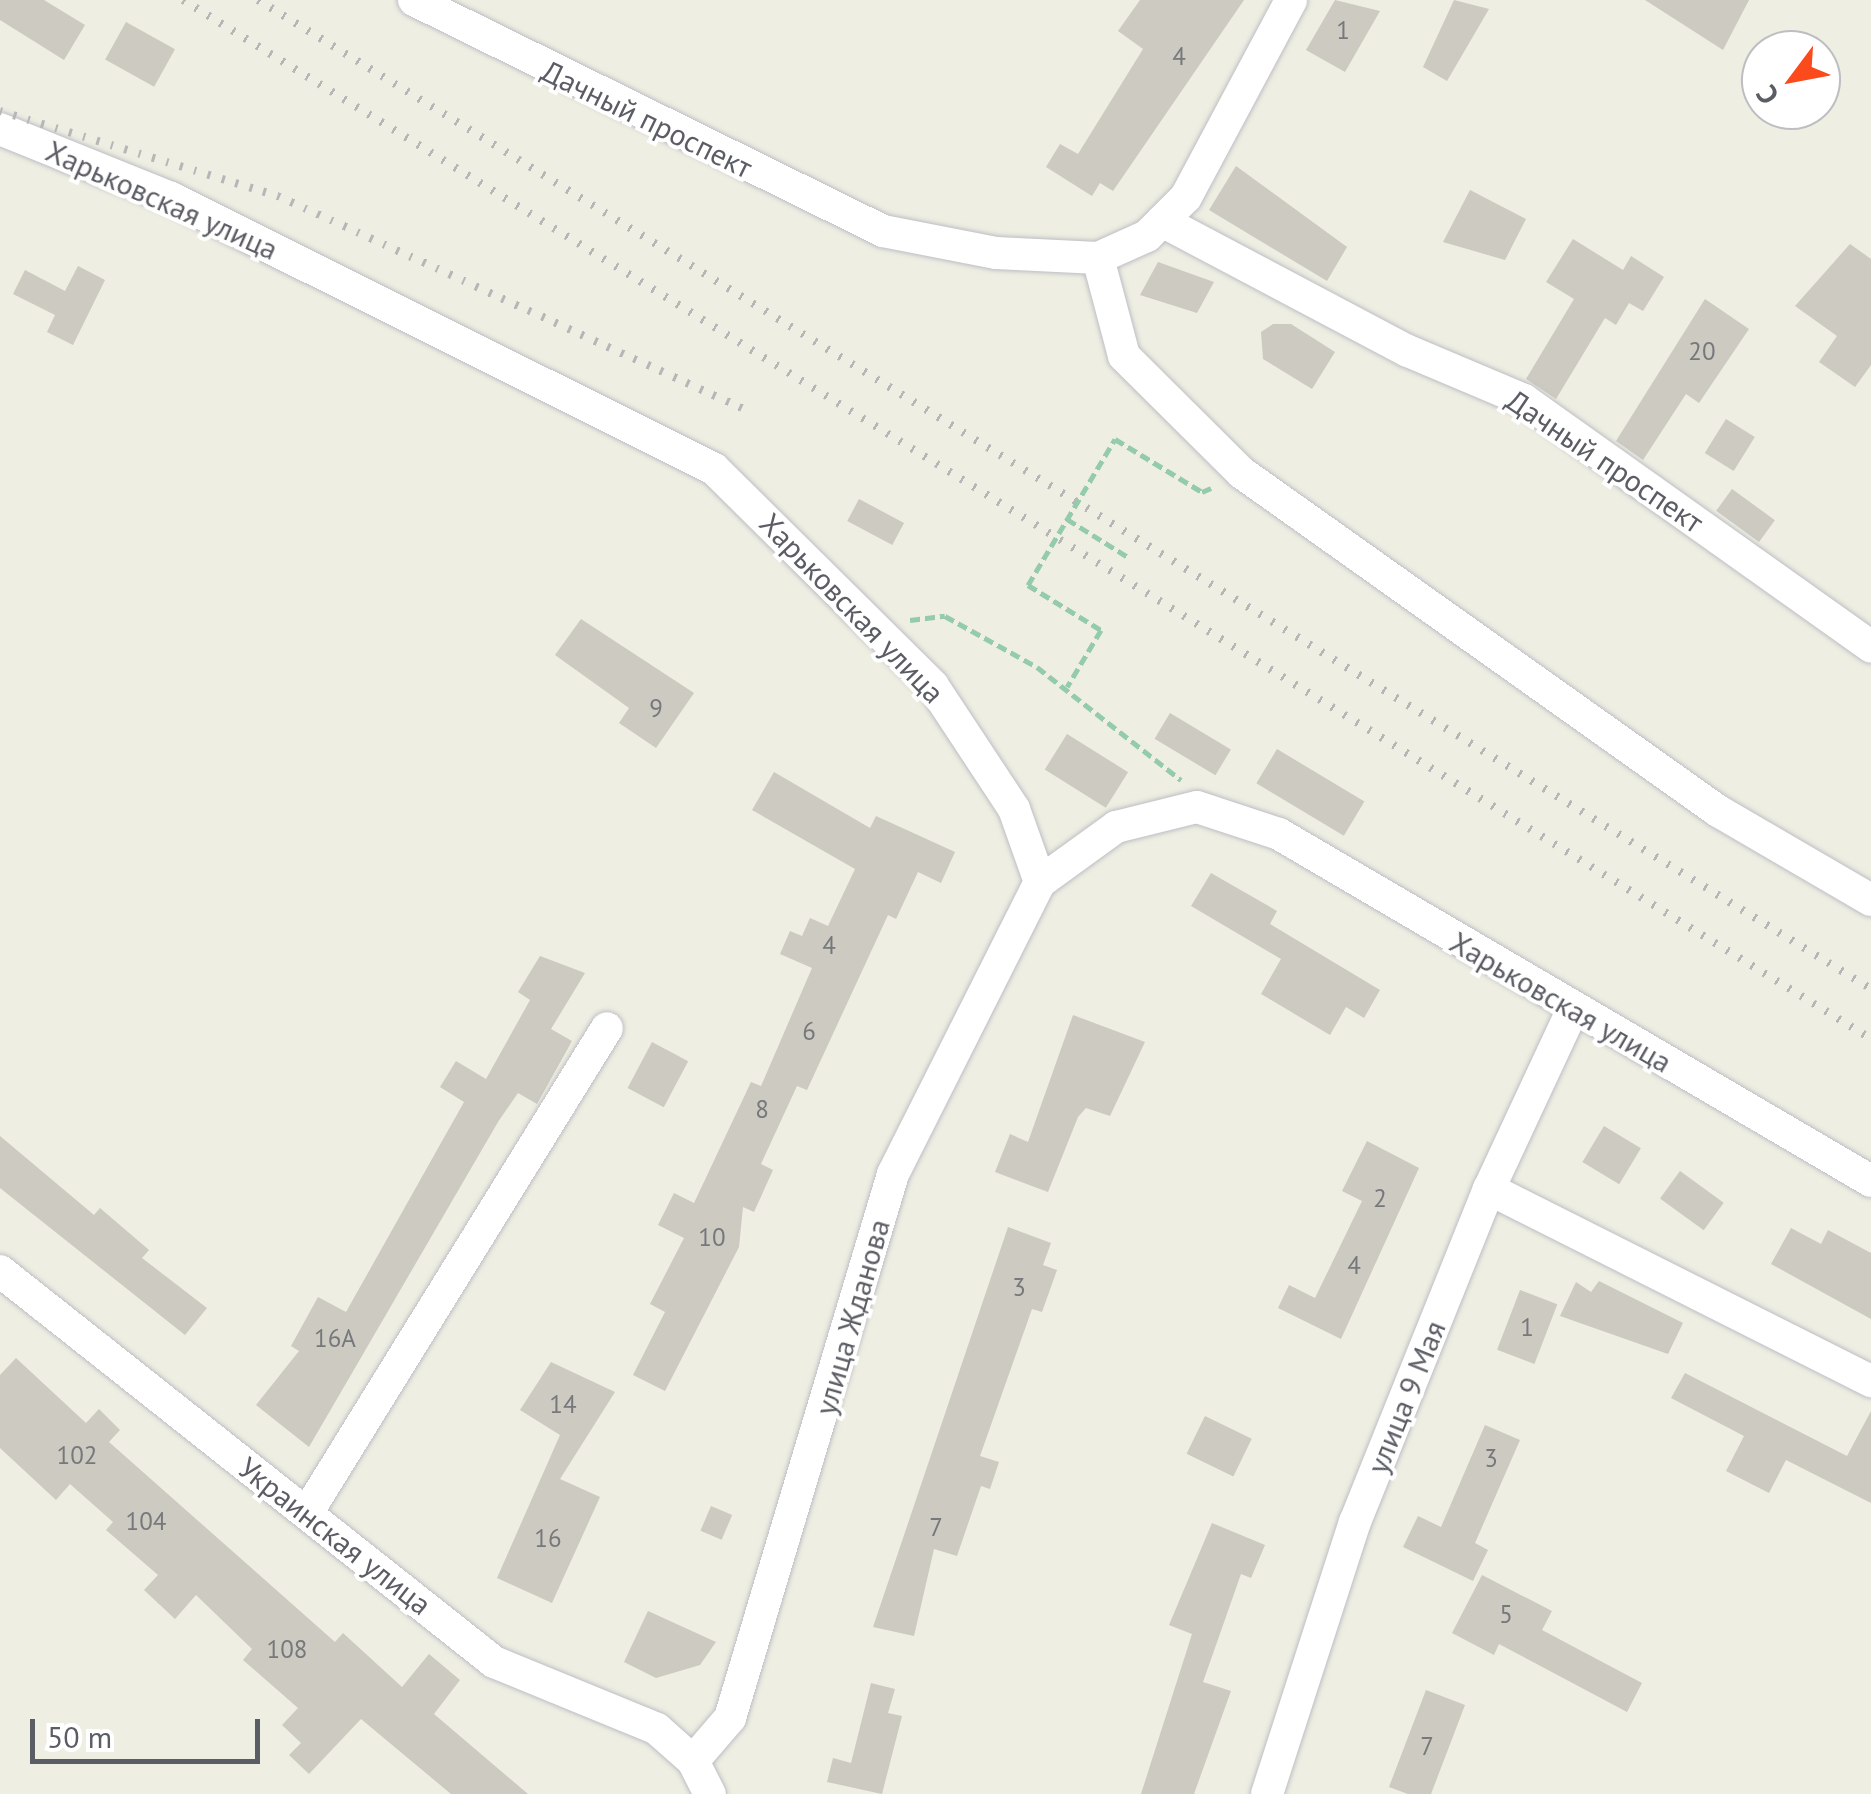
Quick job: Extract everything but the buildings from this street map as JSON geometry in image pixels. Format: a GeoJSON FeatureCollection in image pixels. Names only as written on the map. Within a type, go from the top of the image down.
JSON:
{"type":"FeatureCollection","features":[{"type":"Feature","properties":{"kind":"street","name":"Дачный проспект"},"geometry":{"type":"LineString","coordinates":[[414,0],[882,231],[996,254],[1098,258]]}},
{"type":"Feature","properties":{"kind":"street"},"geometry":{"type":"LineString","coordinates":[[1291,0],[1186,197],[1162,221],[1098,258],[1124,356],[1242,472],[1718,811],[1871,900]]}},
{"type":"Feature","properties":{"kind":"street","name":"Харьковская улица"},"geometry":{"type":"LineString","coordinates":[[0,128],[171,198],[714,469],[933,686],[1014,809],[1040,882],[1116,827],[1197,806],[1279,834],[1572,1011],[1871,1182]]}},
{"type":"Feature","properties":{"kind":"street","name":"Дачный проспект"},"geometry":{"type":"LineString","coordinates":[[1162,221],[1408,351],[1524,400],[1871,647]]}},
{"type":"Feature","properties":{"kind":"street","name":"улица Жданова"},"geometry":{"type":"LineString","coordinates":[[693,1761],[730,1718],[893,1174],[1040,882]]}},
{"type":"Feature","properties":{"kind":"street","name":"улица 9 Мая"},"geometry":{"type":"LineString","coordinates":[[1267,1794],[1355,1522],[1489,1189],[1572,1011]]}},
{"type":"Feature","properties":{"kind":"street"},"geometry":{"type":"LineString","coordinates":[[308,1513],[607,1028]]}},
{"type":"Feature","properties":{"kind":"street"},"geometry":{"type":"LineString","coordinates":[[1489,1189],[1871,1381]]}},
{"type":"Feature","properties":{"kind":"street","name":"Украинская улица"},"geometry":{"type":"LineString","coordinates":[[0,1271],[494,1662],[637,1718],[693,1761]]}},
{"type":"Feature","properties":{"kind":"street"},"geometry":{"type":"LineString","coordinates":[[693,1761],[710,1794]]}},
{"type":"Feature","properties":{"kind":"path"},"geometry":{"type":"LineString","coordinates":[[1067,688],[1101,630],[1028,585],[1115,439],[1202,492]]}},
{"type":"Feature","properties":{"kind":"path"},"geometry":{"type":"LineString","coordinates":[[1066,519],[1128,557]]}},
{"type":"Feature","properties":{"kind":"path"},"geometry":{"type":"LineString","coordinates":[[874,624],[944,616],[1067,688],[1227,816]]}},
{"type":"Feature","properties":{"kind":"railway"},"geometry":{"type":"LineString","coordinates":[[183,0],[1871,1039]]}},
{"type":"Feature","properties":{"kind":"railway"},"geometry":{"type":"LineString","coordinates":[[258,0],[1871,989]]}},
{"type":"Feature","properties":{"kind":"railway"},"geometry":{"type":"LineString","coordinates":[[0,111],[278,196],[746,410]]}}]}
